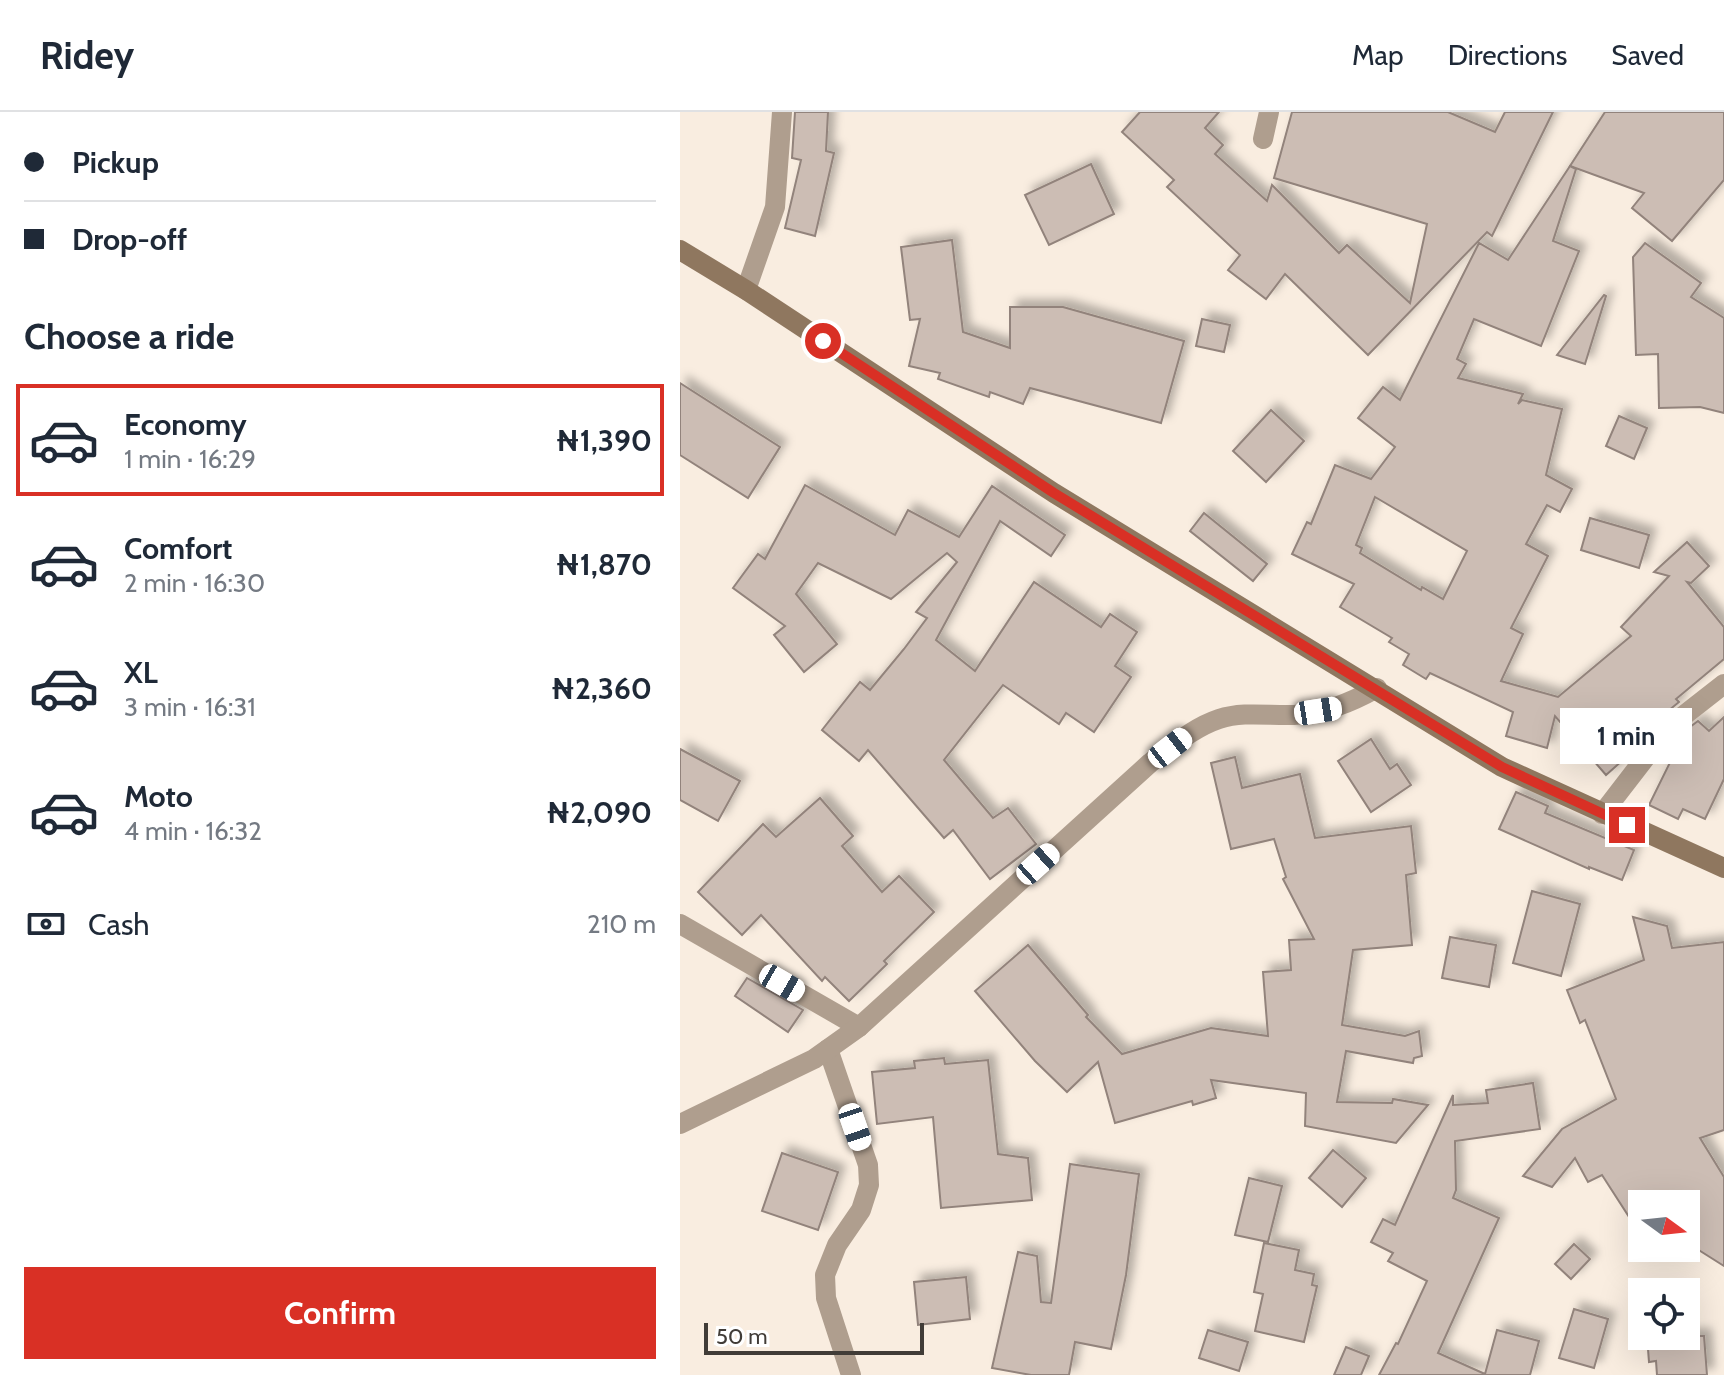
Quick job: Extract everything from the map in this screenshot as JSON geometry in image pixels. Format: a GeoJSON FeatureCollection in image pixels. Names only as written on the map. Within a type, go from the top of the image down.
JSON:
{"type":"FeatureCollection","features":[{"type":"Feature","properties":{"kind":"main road"},"geometry":{"type":"LineString","coordinates":[[680,250],[746,290],[1054,493],[1502,767],[1724,868]]}},
{"type":"Feature","properties":{"kind":"street"},"geometry":{"type":"LineString","coordinates":[[746,290],[775,207],[782,112]]}},
{"type":"Feature","properties":{"kind":"street"},"geometry":{"type":"LineString","coordinates":[[1263,139],[1269,112]]}},
{"type":"Feature","properties":{"kind":"street"},"geometry":{"type":"LineString","coordinates":[[1602,814],[1669,727],[1724,684]]}},
{"type":"Feature","properties":{"kind":"street"},"geometry":{"type":"LineString","coordinates":[[680,1124],[814,1059],[859,1027],[1150,763],[1190,732],[1220,719],[1259,713],[1294,715],[1342,707],[1377,688]]}},
{"type":"Feature","properties":{"kind":"street"},"geometry":{"type":"LineString","coordinates":[[680,924],[859,1027]]}},
{"type":"Feature","properties":{"kind":"street"},"geometry":{"type":"LineString","coordinates":[[828,1049],[868,1165],[869,1185],[861,1210],[837,1245],[825,1275],[826,1298],[851,1375]]}},
{"type":"Feature","properties":{"kind":"building"},"geometry":{"type":"Polygon","coordinates":[[[795,112],[828,112],[826,151],[834,153],[815,236],[785,228],[801,160],[792,158],[795,112]]]}},
{"type":"Feature","properties":{"kind":"building"},"geometry":{"type":"Polygon","coordinates":[[[1140,112],[1219,112],[1205,128],[1223,145],[1215,154],[1267,201],[1272,185],[1339,253],[1347,245],[1410,303],[1427,224],[1274,178],[1292,112],[1448,112],[1495,132],[1505,112],[1553,112],[1492,236],[1487,232],[1368,355],[1285,274],[1266,299],[1228,270],[1240,255],[1167,187],[1174,180],[1122,132],[1140,112]]]}},
{"type":"Feature","properties":{"kind":"building"},"geometry":{"type":"Polygon","coordinates":[[[1605,112],[1724,112],[1724,180],[1672,241],[1632,208],[1644,193],[1570,166],[1605,112]]]}},
{"type":"Feature","properties":{"kind":"building"},"geometry":{"type":"Polygon","coordinates":[[[1091,164],[1114,214],[1049,245],[1025,195],[1091,164]]]}},
{"type":"Feature","properties":{"kind":"building"},"geometry":{"type":"Polygon","coordinates":[[[1570,166],[1576,169],[1553,241],[1579,251],[1541,346],[1474,319],[1457,359],[1466,364],[1458,378],[1523,394],[1518,404],[1522,400],[1562,409],[1546,475],[1572,489],[1560,512],[1547,505],[1526,544],[1548,556],[1511,628],[1523,634],[1501,681],[1558,697],[1631,636],[1621,627],[1669,576],[1654,572],[1687,542],[1709,566],[1691,583],[1687,582],[1724,627],[1724,659],[1676,699],[1679,702],[1617,753],[1623,760],[1606,775],[1555,716],[1547,748],[1506,736],[1513,712],[1430,673],[1426,679],[1403,665],[1409,654],[1389,642],[1392,638],[1340,607],[1354,584],[1292,554],[1307,522],[1311,524],[1335,465],[1371,479],[1395,447],[1358,418],[1383,387],[1400,400],[1479,243],[1508,260],[1570,166]],[[1375,497],[1356,545],[1362,548],[1360,553],[1421,590],[1422,587],[1443,599],[1467,551],[1375,497]]]}},
{"type":"Feature","properties":{"kind":"building"},"geometry":{"type":"Polygon","coordinates":[[[952,240],[963,332],[1010,348],[1010,307],[1063,307],[1184,341],[1161,423],[1030,388],[1023,404],[990,392],[989,397],[938,379],[940,373],[909,366],[920,319],[910,320],[901,247],[952,240]]]}},
{"type":"Feature","properties":{"kind":"building"},"geometry":{"type":"Polygon","coordinates":[[[1645,243],[1701,283],[1691,297],[1724,318],[1724,413],[1700,407],[1659,408],[1658,354],[1636,355],[1633,257],[1645,243]]]}},
{"type":"Feature","properties":{"kind":"building"},"geometry":{"type":"Polygon","coordinates":[[[1604,295],[1585,364],[1557,355],[1604,295]]]}},
{"type":"Feature","properties":{"kind":"building"},"geometry":{"type":"Polygon","coordinates":[[[1202,319],[1230,325],[1224,352],[1196,346],[1202,319]]]}},
{"type":"Feature","properties":{"kind":"building"},"geometry":{"type":"Polygon","coordinates":[[[680,383],[780,447],[748,498],[680,455],[680,383]]]}},
{"type":"Feature","properties":{"kind":"building"},"geometry":{"type":"Polygon","coordinates":[[[1271,410],[1304,441],[1266,482],[1233,451],[1271,410]]]}},
{"type":"Feature","properties":{"kind":"building"},"geometry":{"type":"Polygon","coordinates":[[[1619,416],[1647,428],[1634,459],[1606,446],[1619,416]]]}},
{"type":"Feature","properties":{"kind":"building"},"geometry":{"type":"Polygon","coordinates":[[[805,485],[895,535],[908,510],[959,537],[992,486],[1065,535],[1051,556],[1000,521],[936,640],[975,671],[1034,582],[1101,627],[1110,614],[1137,632],[1115,666],[1131,677],[1094,732],[1066,713],[1059,724],[1003,685],[944,760],[993,818],[1008,808],[1036,844],[990,879],[953,830],[944,838],[868,750],[859,761],[822,730],[860,682],[870,690],[904,649],[927,618],[916,612],[957,562],[947,553],[891,599],[818,563],[796,594],[837,644],[804,672],[774,635],[785,626],[733,588],[758,554],[765,559],[805,485]]]}},
{"type":"Feature","properties":{"kind":"building"},"geometry":{"type":"Polygon","coordinates":[[[1204,513],[1267,564],[1253,581],[1190,531],[1204,513]]]}},
{"type":"Feature","properties":{"kind":"building"},"geometry":{"type":"Polygon","coordinates":[[[1590,518],[1649,535],[1639,568],[1581,550],[1590,518]]]}},
{"type":"Feature","properties":{"kind":"building"},"geometry":{"type":"Polygon","coordinates":[[[1724,717],[1724,779],[1705,819],[1683,809],[1678,819],[1649,805],[1686,730],[1698,721],[1709,731],[1724,717]]]}},
{"type":"Feature","properties":{"kind":"building"},"geometry":{"type":"Polygon","coordinates":[[[1371,739],[1390,769],[1397,764],[1411,785],[1371,812],[1338,761],[1371,739]]]}},
{"type":"Feature","properties":{"kind":"building"},"geometry":{"type":"Polygon","coordinates":[[[680,749],[740,781],[718,821],[680,800],[680,749]]]}},
{"type":"Feature","properties":{"kind":"building"},"geometry":{"type":"Polygon","coordinates":[[[1235,757],[1242,788],[1300,774],[1315,838],[1411,826],[1416,873],[1406,875],[1412,945],[1353,950],[1342,1025],[1405,1036],[1419,1031],[1422,1056],[1414,1058],[1413,1063],[1346,1051],[1337,1102],[1392,1103],[1393,1099],[1428,1105],[1396,1143],[1305,1126],[1306,1093],[1211,1080],[1216,1098],[1193,1105],[1192,1101],[1115,1123],[1098,1062],[1067,1092],[1035,1061],[975,991],[1028,945],[1088,1015],[1086,1017],[1122,1054],[1211,1028],[1268,1036],[1263,972],[1291,970],[1289,940],[1314,939],[1283,879],[1286,877],[1274,839],[1231,849],[1211,763],[1235,757]]]}},
{"type":"Feature","properties":{"kind":"building"},"geometry":{"type":"Polygon","coordinates":[[[1516,792],[1548,806],[1545,813],[1634,850],[1622,880],[1589,869],[1499,829],[1516,792]]]}},
{"type":"Feature","properties":{"kind":"building"},"geometry":{"type":"Polygon","coordinates":[[[820,798],[853,836],[842,846],[882,892],[899,876],[934,912],[849,1001],[825,977],[822,981],[761,915],[742,935],[698,892],[763,824],[776,837],[820,798]]]}},
{"type":"Feature","properties":{"kind":"building"},"geometry":{"type":"Polygon","coordinates":[[[1532,891],[1580,904],[1561,976],[1513,963],[1532,891]]]}},
{"type":"Feature","properties":{"kind":"building"},"geometry":{"type":"Polygon","coordinates":[[[1633,917],[1667,926],[1672,948],[1724,942],[1724,1130],[1700,1138],[1724,1177],[1724,1266],[1700,1251],[1700,1190],[1628,1190],[1628,1215],[1602,1175],[1588,1182],[1575,1158],[1552,1187],[1523,1176],[1562,1129],[1616,1099],[1585,1020],[1580,1023],[1567,990],[1644,960],[1633,917]]]}},
{"type":"Feature","properties":{"kind":"building"},"geometry":{"type":"Polygon","coordinates":[[[1450,937],[1496,945],[1489,987],[1442,978],[1450,937]]]}},
{"type":"Feature","properties":{"kind":"building"},"geometry":{"type":"Polygon","coordinates":[[[747,978],[803,1010],[788,1032],[735,996],[747,978]]]}},
{"type":"Feature","properties":{"kind":"building"},"geometry":{"type":"Polygon","coordinates":[[[944,1058],[945,1064],[988,1060],[998,1154],[1028,1158],[1032,1200],[941,1208],[933,1117],[877,1124],[872,1072],[915,1068],[914,1061],[944,1058]]]}},
{"type":"Feature","properties":{"kind":"building"},"geometry":{"type":"Polygon","coordinates":[[[1533,1083],[1540,1129],[1455,1141],[1456,1190],[1453,1198],[1499,1218],[1438,1353],[1485,1374],[1497,1330],[1539,1341],[1530,1375],[1379,1375],[1398,1344],[1427,1281],[1388,1261],[1393,1253],[1371,1242],[1383,1219],[1395,1225],[1453,1095],[1453,1105],[1488,1103],[1486,1090],[1533,1083]]]}},
{"type":"Feature","properties":{"kind":"building"},"geometry":{"type":"Polygon","coordinates":[[[1333,1150],[1366,1178],[1342,1207],[1309,1178],[1333,1150]]]}},
{"type":"Feature","properties":{"kind":"building"},"geometry":{"type":"Polygon","coordinates":[[[782,1153],[838,1172],[818,1230],[762,1211],[782,1153]]]}},
{"type":"Feature","properties":{"kind":"building"},"geometry":{"type":"Polygon","coordinates":[[[1070,1164],[1139,1174],[1126,1275],[1111,1349],[1075,1342],[1069,1375],[1031,1375],[992,1368],[1018,1252],[1037,1256],[1041,1302],[1051,1303],[1070,1164]]]}},
{"type":"Feature","properties":{"kind":"building"},"geometry":{"type":"Polygon","coordinates":[[[1249,1178],[1282,1186],[1268,1242],[1235,1235],[1249,1178]]]}},
{"type":"Feature","properties":{"kind":"building"},"geometry":{"type":"Polygon","coordinates":[[[1264,1243],[1299,1250],[1295,1270],[1314,1274],[1312,1285],[1317,1286],[1304,1342],[1255,1331],[1263,1294],[1254,1292],[1264,1243]]]}},
{"type":"Feature","properties":{"kind":"building"},"geometry":{"type":"Polygon","coordinates":[[[1574,1244],[1590,1259],[1571,1279],[1555,1264],[1574,1244]]]}},
{"type":"Feature","properties":{"kind":"building"},"geometry":{"type":"Polygon","coordinates":[[[966,1277],[970,1319],[918,1325],[914,1282],[966,1277]]]}},
{"type":"Feature","properties":{"kind":"building"},"geometry":{"type":"Polygon","coordinates":[[[1574,1309],[1608,1319],[1594,1368],[1559,1358],[1574,1309]]]}},
{"type":"Feature","properties":{"kind":"building"},"geometry":{"type":"Polygon","coordinates":[[[1208,1330],[1248,1342],[1239,1371],[1199,1358],[1208,1330]]]}},
{"type":"Feature","properties":{"kind":"building"},"geometry":{"type":"Polygon","coordinates":[[[1700,1336],[1704,1336],[1707,1375],[1657,1375],[1656,1361],[1649,1362],[1648,1350],[1700,1350],[1700,1336]]]}},
{"type":"Feature","properties":{"kind":"building"},"geometry":{"type":"Polygon","coordinates":[[[1346,1347],[1369,1356],[1361,1375],[1334,1375],[1346,1347]]]}},
{"type":"Feature","properties":{"kind":"route"},"geometry":{"type":"LineString","coordinates":[[823,341],[1054,493],[1502,767],[1627,825]]}}]}
